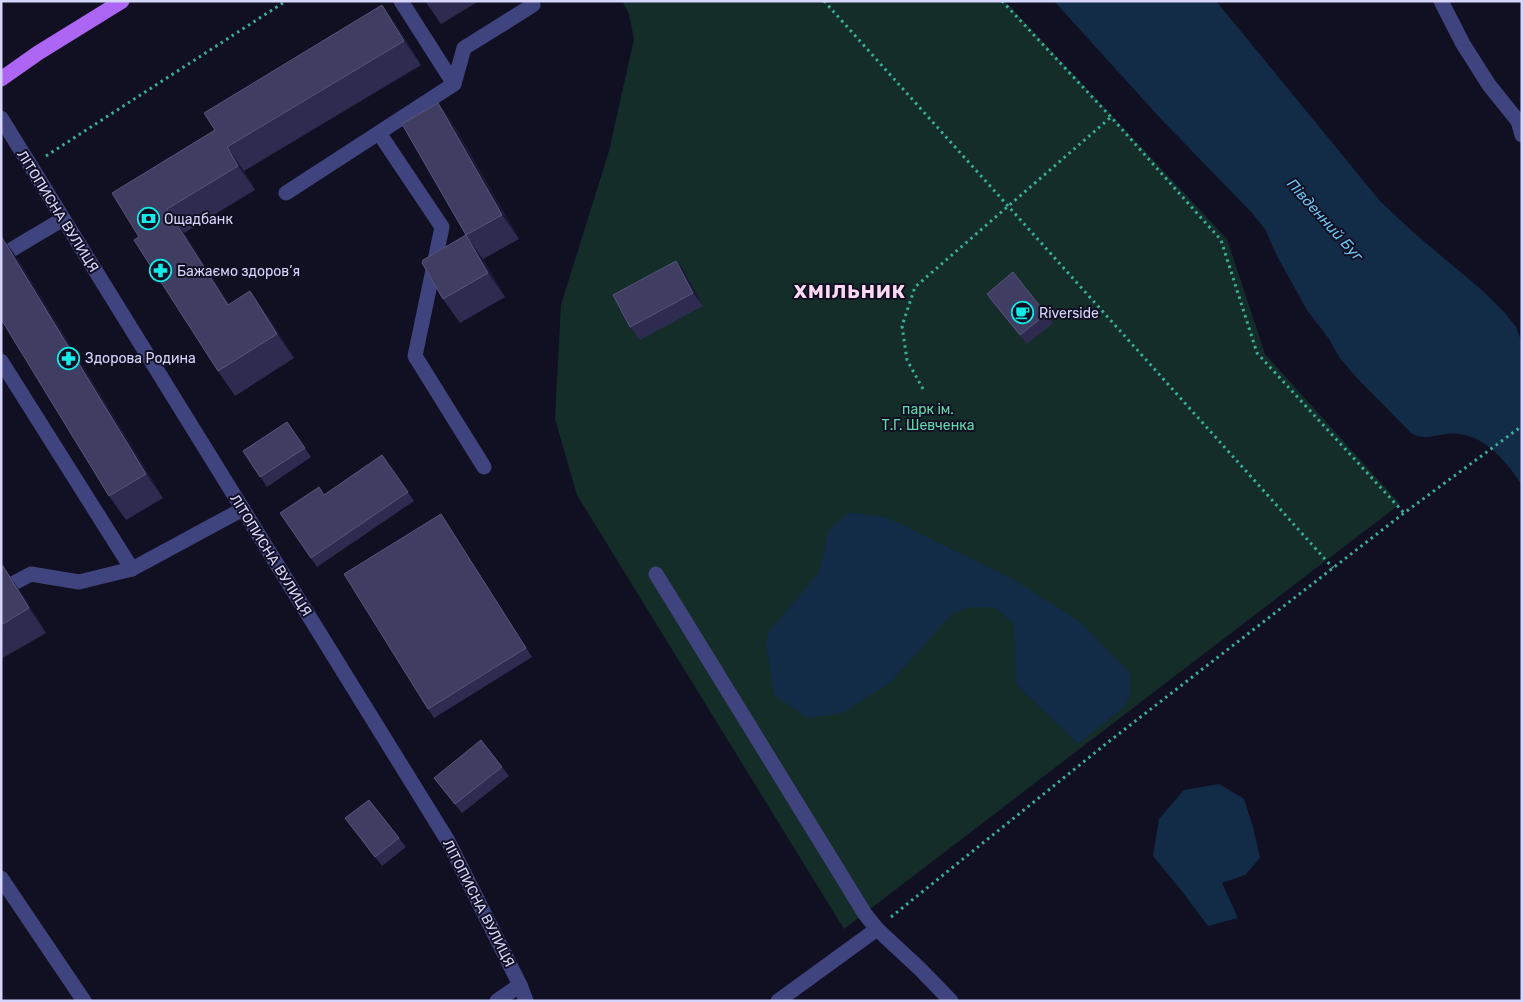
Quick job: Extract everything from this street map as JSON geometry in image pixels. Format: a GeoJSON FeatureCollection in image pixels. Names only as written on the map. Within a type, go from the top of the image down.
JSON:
{"type":"FeatureCollection","features":[{"type":"Feature","properties":{"kind":"main road"},"geometry":{"type":"LineString","coordinates":[[1,79],[38,53],[122,1]]}},
{"type":"Feature","properties":{"kind":"street"},"geometry":{"type":"LineString","coordinates":[[402,1],[454,84]]}},
{"type":"Feature","properties":{"kind":"street"},"geometry":{"type":"LineString","coordinates":[[1441,1],[1463,44],[1489,85],[1520,124]]}},
{"type":"Feature","properties":{"kind":"street"},"geometry":{"type":"LineString","coordinates":[[286,193],[454,84],[464,48],[533,5]]}},
{"type":"Feature","properties":{"kind":"street","name":"ЛІТОПИСНА ВУЛИЦЯ"},"geometry":{"type":"LineString","coordinates":[[1,118],[448,841],[520,985],[526,1001]]}},
{"type":"Feature","properties":{"kind":"street"},"geometry":{"type":"LineString","coordinates":[[379,132],[442,226],[415,356],[484,467]]}},
{"type":"Feature","properties":{"kind":"street"},"geometry":{"type":"LineString","coordinates":[[1,256],[63,219]]}},
{"type":"Feature","properties":{"kind":"street"},"geometry":{"type":"LineString","coordinates":[[1,361],[132,569]]}},
{"type":"Feature","properties":{"kind":"street"},"geometry":{"type":"LineString","coordinates":[[1,590],[31,574],[79,582],[132,569],[243,509]]}},
{"type":"Feature","properties":{"kind":"street"},"geometry":{"type":"LineString","coordinates":[[656,574],[865,914],[877,929],[951,1001]]}},
{"type":"Feature","properties":{"kind":"street"},"geometry":{"type":"LineString","coordinates":[[1,878],[84,1001]]}},
{"type":"Feature","properties":{"kind":"street"},"geometry":{"type":"LineString","coordinates":[[778,1001],[877,929]]}},
{"type":"Feature","properties":{"kind":"street"},"geometry":{"type":"LineString","coordinates":[[497,1001],[520,985]]}},
{"type":"Feature","properties":{"kind":"path"},"geometry":{"type":"LineString","coordinates":[[30,166],[286,1]]}},
{"type":"Feature","properties":{"kind":"path"},"geometry":{"type":"LineString","coordinates":[[824,1],[1333,568]]}},
{"type":"Feature","properties":{"kind":"path"},"geometry":{"type":"LineString","coordinates":[[1002,1],[1111,117],[1220,240],[1257,353],[1404,513]]}},
{"type":"Feature","properties":{"kind":"path"},"geometry":{"type":"LineString","coordinates":[[923,389],[907,360],[902,326],[915,287],[1111,117]]}},
{"type":"Feature","properties":{"kind":"path"},"geometry":{"type":"LineString","coordinates":[[877,929],[1107,743],[1426,496],[1522,426]]}},
{"type":"Feature","properties":{"kind":"green space","name":"парк ім. Т.Г. Шевченка"},"geometry":{"type":"Polygon","coordinates":[[[622,1],[1005,1],[1227,239],[1265,354],[1400,504],[844,929],[577,495],[555,419],[561,305],[609,151],[634,39],[629,14],[622,1]]]}},
{"type":"Feature","properties":{"kind":"water","name":"Південний Буг"},"geometry":{"type":"Polygon","coordinates":[[[1054,1],[1216,1],[1380,201],[1414,233],[1483,291],[1516,327],[1522,343],[1522,485],[1508,465],[1480,441],[1458,434],[1423,437],[1411,433],[1356,377],[1339,357],[1329,339],[1307,310],[1277,256],[1265,229],[1252,213],[1161,119],[1054,1]]]}},
{"type":"Feature","properties":{"kind":"water"},"geometry":{"type":"Polygon","coordinates":[[[849,512],[888,518],[1011,578],[1079,621],[1130,673],[1130,695],[1124,707],[1078,744],[1016,684],[1014,624],[994,607],[970,607],[952,614],[890,683],[842,713],[808,718],[774,695],[766,643],[769,632],[820,571],[828,532],[849,512]]]}},
{"type":"Feature","properties":{"kind":"water"},"geometry":{"type":"Polygon","coordinates":[[[1219,784],[1244,799],[1260,858],[1245,875],[1222,883],[1238,918],[1208,926],[1153,856],[1159,819],[1184,790],[1219,784]]]}},
{"type":"Feature","properties":{"kind":"building"},"geometry":{"type":"Polygon","coordinates":[[[382,5],[404,41],[227,147],[238,166],[167,209],[228,305],[250,291],[277,334],[218,371],[134,240],[139,237],[112,193],[215,130],[204,113],[382,5]]]}},
{"type":"Feature","properties":{"kind":"building"},"geometry":{"type":"Polygon","coordinates":[[[438,103],[502,215],[466,235],[402,124],[438,103]]]}},
{"type":"Feature","properties":{"kind":"building"},"geometry":{"type":"Polygon","coordinates":[[[466,235],[488,273],[443,299],[422,263],[423,260],[466,235]]]}},
{"type":"Feature","properties":{"kind":"building"},"geometry":{"type":"Polygon","coordinates":[[[1,236],[146,474],[109,496],[1,319],[1,236]]]}},
{"type":"Feature","properties":{"kind":"building"},"geometry":{"type":"Polygon","coordinates":[[[676,261],[693,293],[630,327],[613,295],[676,261]]]}},
{"type":"Feature","properties":{"kind":"building","name":"Riverside"},"geometry":{"type":"Polygon","coordinates":[[[1013,272],[1046,314],[1020,335],[987,294],[1013,272]]]}},
{"type":"Feature","properties":{"kind":"building"},"geometry":{"type":"Polygon","coordinates":[[[287,422],[305,448],[260,477],[243,451],[287,422]]]}},
{"type":"Feature","properties":{"kind":"building"},"geometry":{"type":"Polygon","coordinates":[[[382,455],[408,492],[311,558],[280,513],[319,487],[324,495],[382,455]]]}},
{"type":"Feature","properties":{"kind":"building"},"geometry":{"type":"Polygon","coordinates":[[[441,514],[526,648],[428,709],[344,574],[441,514]]]}},
{"type":"Feature","properties":{"kind":"building"},"geometry":{"type":"Polygon","coordinates":[[[3,566],[29,608],[1,625],[1,567],[3,566]]]}},
{"type":"Feature","properties":{"kind":"building"},"geometry":{"type":"Polygon","coordinates":[[[481,740],[502,767],[455,804],[434,778],[481,740]]]}},
{"type":"Feature","properties":{"kind":"building"},"geometry":{"type":"Polygon","coordinates":[[[369,800],[399,838],[375,857],[345,818],[369,800]]]}},
{"type":"Feature","properties":{"kind":"place","name":"Ощадбанк"},"geometry":{"type":"Point","coordinates":[148,219]}},
{"type":"Feature","properties":{"kind":"place","name":"Бажаємо здоров’я"},"geometry":{"type":"Point","coordinates":[161,271]}},
{"type":"Feature","properties":{"kind":"place","name":"Riverside"},"geometry":{"type":"Point","coordinates":[1023,313]}},
{"type":"Feature","properties":{"kind":"place","name":"Здорова Родина"},"geometry":{"type":"Point","coordinates":[69,358]}},
{"type":"Feature","properties":{"kind":"district","name":"ХМІЛЬНИК"},"geometry":{"type":"Point","coordinates":[850,291]}}]}
